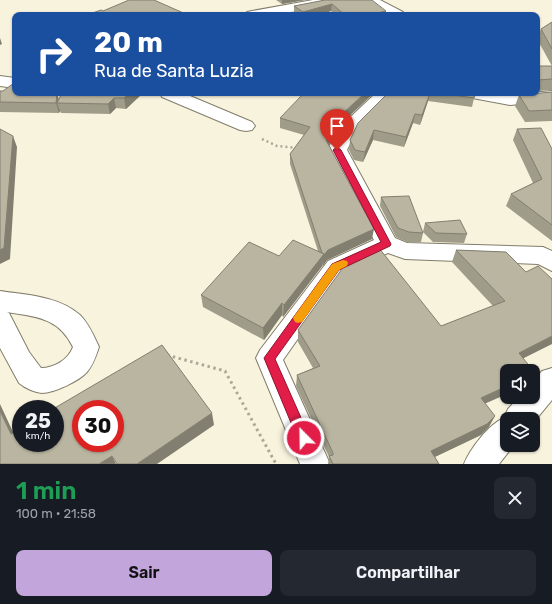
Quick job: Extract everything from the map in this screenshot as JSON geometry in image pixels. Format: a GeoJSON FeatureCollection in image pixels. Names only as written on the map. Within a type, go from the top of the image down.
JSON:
{"type":"FeatureCollection","features":[{"type":"Feature","properties":{"kind":"street"},"geometry":{"type":"LineString","coordinates":[[269,12],[336,0]]}},
{"type":"Feature","properties":{"kind":"street"},"geometry":{"type":"LineString","coordinates":[[373,0],[392,12]]}},
{"type":"Feature","properties":{"kind":"street"},"geometry":{"type":"LineString","coordinates":[[0,81],[12,82]]}},
{"type":"Feature","properties":{"kind":"street"},"geometry":{"type":"LineString","coordinates":[[0,96],[12,88]]}},
{"type":"Feature","properties":{"kind":"street"},"geometry":{"type":"LineString","coordinates":[[175,96],[246,126]]}},
{"type":"Feature","properties":{"kind":"street"},"geometry":{"type":"LineString","coordinates":[[383,96],[348,129],[337,150],[387,244],[405,251],[543,256],[552,262]]}},
{"type":"Feature","properties":{"kind":"street"},"geometry":{"type":"LineString","coordinates":[[489,96],[510,100],[552,96]]}},
{"type":"Feature","properties":{"kind":"street"},"geometry":{"type":"LineString","coordinates":[[315,464],[269,358],[336,267],[387,244]]}},
{"type":"Feature","properties":{"kind":"street"},"geometry":{"type":"LineString","coordinates":[[0,301],[52,310],[64,317],[73,324],[84,343],[86,348],[82,360],[67,372],[46,381],[34,379],[26,372],[0,320]]}},
{"type":"Feature","properties":{"kind":"street"},"geometry":{"type":"LineString","coordinates":[[524,412],[552,380]]}},
{"type":"Feature","properties":{"kind":"street"},"geometry":{"type":"LineString","coordinates":[[479,464],[500,439]]}},
{"type":"Feature","properties":{"kind":"path"},"geometry":{"type":"LineString","coordinates":[[246,126],[249,134],[277,146],[322,153],[337,150]]}},
{"type":"Feature","properties":{"kind":"path"},"geometry":{"type":"LineString","coordinates":[[167,355],[225,371],[276,464]]}},
{"type":"Feature","properties":{"kind":"building"},"geometry":{"type":"Polygon","coordinates":[[[129,0],[154,0],[181,12],[95,12],[101,10],[103,11],[129,0]]]}},
{"type":"Feature","properties":{"kind":"building"},"geometry":{"type":"Polygon","coordinates":[[[325,0],[372,0],[386,11],[341,12],[332,4],[303,12],[294,6],[325,0]]]}},
{"type":"Feature","properties":{"kind":"building"},"geometry":{"type":"Polygon","coordinates":[[[552,22],[552,49],[541,29],[552,22]]]}},
{"type":"Feature","properties":{"kind":"building"},"geometry":{"type":"Polygon","coordinates":[[[540,66],[552,66],[552,79],[540,80],[540,66]]]}},
{"type":"Feature","properties":{"kind":"building"},"geometry":{"type":"Polygon","coordinates":[[[12,84],[12,96],[57,96],[56,103],[0,102],[0,91],[3,91],[12,84]]]}},
{"type":"Feature","properties":{"kind":"building"},"geometry":{"type":"Polygon","coordinates":[[[552,92],[552,110],[529,111],[520,96],[540,96],[540,93],[552,92]]]}},
{"type":"Feature","properties":{"kind":"building"},"geometry":{"type":"Polygon","coordinates":[[[60,96],[126,96],[124,98],[114,98],[108,104],[57,103],[60,96]]]}},
{"type":"Feature","properties":{"kind":"building"},"geometry":{"type":"Polygon","coordinates":[[[301,96],[362,96],[342,114],[326,140],[374,229],[328,250],[323,256],[324,254],[322,253],[290,154],[310,127],[280,118],[301,96]]]}},
{"type":"Feature","properties":{"kind":"building"},"geometry":{"type":"Polygon","coordinates":[[[385,96],[429,96],[422,115],[415,114],[406,137],[374,130],[365,152],[355,150],[350,140],[358,123],[385,96]]]}},
{"type":"Feature","properties":{"kind":"building"},"geometry":{"type":"Polygon","coordinates":[[[460,96],[474,96],[474,98],[460,96]]]}},
{"type":"Feature","properties":{"kind":"building"},"geometry":{"type":"Polygon","coordinates":[[[541,128],[552,149],[552,225],[511,194],[542,179],[517,129],[541,128]]]}},
{"type":"Feature","properties":{"kind":"building"},"geometry":{"type":"Polygon","coordinates":[[[0,129],[13,136],[4,248],[0,250],[0,129]]]}},
{"type":"Feature","properties":{"kind":"building"},"geometry":{"type":"Polygon","coordinates":[[[409,196],[423,233],[409,232],[398,228],[381,197],[409,196]]]}},
{"type":"Feature","properties":{"kind":"building"},"geometry":{"type":"Polygon","coordinates":[[[460,220],[467,234],[436,233],[425,223],[460,220]]]}},
{"type":"Feature","properties":{"kind":"building"},"geometry":{"type":"Polygon","coordinates":[[[293,240],[324,254],[284,305],[282,303],[263,328],[201,295],[249,242],[279,256],[293,240]]]}},
{"type":"Feature","properties":{"kind":"building"},"geometry":{"type":"Polygon","coordinates":[[[379,248],[441,326],[505,301],[456,250],[506,252],[526,272],[538,266],[552,279],[552,336],[519,353],[528,364],[500,364],[500,389],[481,398],[495,416],[487,424],[431,451],[439,464],[333,464],[329,456],[333,455],[333,453],[297,375],[320,366],[298,330],[347,262],[379,248]]]}},
{"type":"Feature","properties":{"kind":"building"},"geometry":{"type":"Polygon","coordinates":[[[162,345],[212,413],[137,464],[117,464],[112,456],[99,464],[0,464],[0,411],[11,434],[12,452],[64,452],[64,403],[162,345]]]}},
{"type":"Feature","properties":{"kind":"slow traffic"},"geometry":{"type":"LineString","coordinates":[[298,318],[336,267],[343,263]]}},
{"type":"Feature","properties":{"kind":"route"},"geometry":{"type":"LineString","coordinates":[[304,438],[269,358],[336,267],[387,244],[337,150]]}}]}
